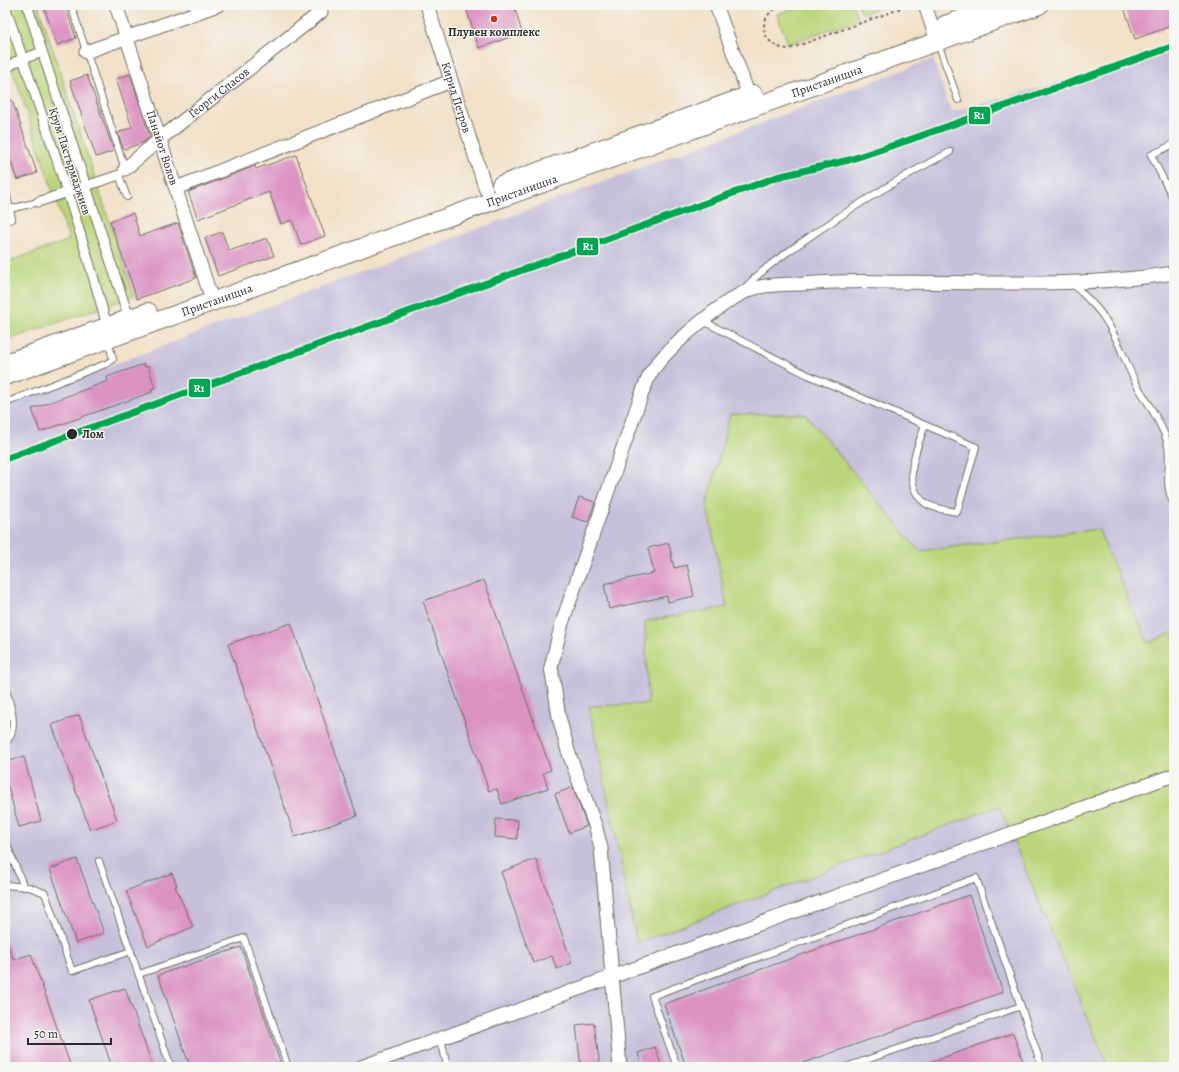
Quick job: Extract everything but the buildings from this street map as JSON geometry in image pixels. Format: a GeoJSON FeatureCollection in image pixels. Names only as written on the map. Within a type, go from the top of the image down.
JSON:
{"type":"FeatureCollection","features":[{"type":"Feature","properties":{"kind":"main road","name":"Пристанищна"},"geometry":{"type":"LineString","coordinates":[[5,376],[107,333],[935,35],[1001,5]]}},
{"type":"Feature","properties":{"kind":"main road","name":"Пристанищна"},"geometry":{"type":"LineString","coordinates":[[5,363],[107,333],[130,318],[209,291],[749,96],[935,35],[1039,5]]}},
{"type":"Feature","properties":{"kind":"street","name":"Крум Пастърмаджиев"},"geometry":{"type":"LineString","coordinates":[[27,5],[130,318]]}},
{"type":"Feature","properties":{"kind":"street","name":"Панайот Волов"},"geometry":{"type":"LineString","coordinates":[[116,5],[209,291]]}},
{"type":"Feature","properties":{"kind":"street"},"geometry":{"type":"LineString","coordinates":[[86,52],[218,5]]}},
{"type":"Feature","properties":{"kind":"street","name":"Кирил Петров"},"geometry":{"type":"LineString","coordinates":[[427,5],[486,190]]}},
{"type":"Feature","properties":{"kind":"street"},"geometry":{"type":"LineString","coordinates":[[716,5],[749,96]]}},
{"type":"Feature","properties":{"kind":"street"},"geometry":{"type":"LineString","coordinates":[[925,5],[935,35]]}},
{"type":"Feature","properties":{"kind":"street","name":"Крум Пастърмаджиев"},"geometry":{"type":"LineString","coordinates":[[5,6],[68,192],[107,333]]}},
{"type":"Feature","properties":{"kind":"street","name":"Георги Спасов"},"geometry":{"type":"LineString","coordinates":[[122,172],[160,139],[320,9]]}},
{"type":"Feature","properties":{"kind":"street"},"geometry":{"type":"LineString","coordinates":[[5,70],[23,58],[42,52]]}},
{"type":"Feature","properties":{"kind":"street"},"geometry":{"type":"LineString","coordinates":[[176,188],[451,81]]}},
{"type":"Feature","properties":{"kind":"street"},"geometry":{"type":"LineString","coordinates":[[38,202],[122,172]]}},
{"type":"Feature","properties":{"kind":"street"},"geometry":{"type":"LineString","coordinates":[[620,1067],[611,978],[601,848],[596,828],[568,751],[559,717],[551,668],[562,623],[642,393],[652,371],[664,355],[703,321],[737,296],[754,289],[771,285],[842,282],[1070,281],[1152,276],[1174,273]]}},
{"type":"Feature","properties":{"kind":"street"},"geometry":{"type":"LineString","coordinates":[[361,1067],[1174,775]]}},
{"type":"Feature","properties":{"kind":"lane"},"geometry":{"type":"LineString","coordinates":[[71,5],[122,172],[127,197]]}},
{"type":"Feature","properties":{"kind":"lane"},"geometry":{"type":"LineString","coordinates":[[935,35],[958,100]]}},
{"type":"Feature","properties":{"kind":"lane"},"geometry":{"type":"LineString","coordinates":[[1173,196],[1151,156],[1174,144]]}},
{"type":"Feature","properties":{"kind":"lane"},"geometry":{"type":"LineString","coordinates":[[737,296],[760,272],[814,234],[907,174],[950,152]]}},
{"type":"Feature","properties":{"kind":"lane"},"geometry":{"type":"LineString","coordinates":[[5,187],[12,219],[5,221]]}},
{"type":"Feature","properties":{"kind":"lane"},"geometry":{"type":"LineString","coordinates":[[10,209],[38,202]]}},
{"type":"Feature","properties":{"kind":"lane"},"geometry":{"type":"LineString","coordinates":[[1070,281],[1094,304],[1108,324],[1129,369],[1161,428],[1168,450],[1169,461],[1166,476],[1168,488],[1174,504]]}},
{"type":"Feature","properties":{"kind":"lane"},"geometry":{"type":"LineString","coordinates":[[703,321],[806,374],[925,425],[976,447],[957,512],[926,504],[918,495],[913,484],[911,472],[925,425]]}},
{"type":"Feature","properties":{"kind":"lane"},"geometry":{"type":"LineString","coordinates":[[5,403],[108,364],[112,359],[107,333]]}},
{"type":"Feature","properties":{"kind":"lane"},"geometry":{"type":"LineString","coordinates":[[5,743],[10,738],[13,721],[6,689]]}},
{"type":"Feature","properties":{"kind":"lane"},"geometry":{"type":"LineString","coordinates":[[5,840],[24,886]]}},
{"type":"Feature","properties":{"kind":"lane"},"geometry":{"type":"LineString","coordinates":[[99,861],[171,1067]]}},
{"type":"Feature","properties":{"kind":"lane"},"geometry":{"type":"LineString","coordinates":[[677,1067],[652,996],[976,878],[1042,1067]]}},
{"type":"Feature","properties":{"kind":"lane"},"geometry":{"type":"LineString","coordinates":[[5,885],[24,886],[45,893],[72,971],[131,951]]}},
{"type":"Feature","properties":{"kind":"lane"},"geometry":{"type":"LineString","coordinates":[[139,974],[244,938],[288,1067]]}},
{"type":"Feature","properties":{"kind":"lane"},"geometry":{"type":"LineString","coordinates":[[846,1067],[1021,1006]]}},
{"type":"Feature","properties":{"kind":"lane"},"geometry":{"type":"LineString","coordinates":[[441,1038],[447,1067]]}},
{"type":"Feature","properties":{"kind":"path"},"geometry":{"type":"LineString","coordinates":[[786,5],[775,9],[769,14],[765,28],[765,36],[770,43],[782,49],[788,49],[897,10],[904,5]]}},
{"type":"Feature","properties":{"kind":"shaded area"},"geometry":{"type":"Polygon","coordinates":[[[1174,51],[1174,632],[1148,643],[1098,529],[919,551],[805,414],[707,505],[727,607],[645,621],[648,704],[589,707],[637,943],[999,806],[1108,1067],[5,1067],[5,405],[933,59],[951,112],[1174,51]]]}},
{"type":"Feature","properties":{"kind":"green space"},"geometry":{"type":"Polygon","coordinates":[[[5,5],[38,5],[134,296],[5,341],[5,263],[69,240],[5,47],[5,5]]]}},
{"type":"Feature","properties":{"kind":"green space"},"geometry":{"type":"Polygon","coordinates":[[[802,5],[853,5],[858,19],[788,44],[777,14],[802,5]]]}},
{"type":"Feature","properties":{"kind":"green space"},"geometry":{"type":"Polygon","coordinates":[[[858,5],[887,5],[862,14],[858,5]]]}},
{"type":"Feature","properties":{"kind":"green space"},"geometry":{"type":"Polygon","coordinates":[[[730,414],[805,414],[919,551],[1098,529],[1148,643],[1174,632],[1174,1067],[1108,1067],[999,806],[637,943],[589,706],[648,704],[645,621],[727,607],[707,505],[730,414]]]}},
{"type":"Feature","properties":{"kind":"transit line","name":"R1"},"geometry":{"type":"LineString","coordinates":[[5,459],[777,177],[849,160],[1174,46]]}},
{"type":"Feature","properties":{"kind":"place","name":"Плувен комплекс"},"geometry":{"type":"Point","coordinates":[494,19]}},
{"type":"Feature","properties":{"kind":"place","name":"Лом"},"geometry":{"type":"Point","coordinates":[72,434]}}]}
